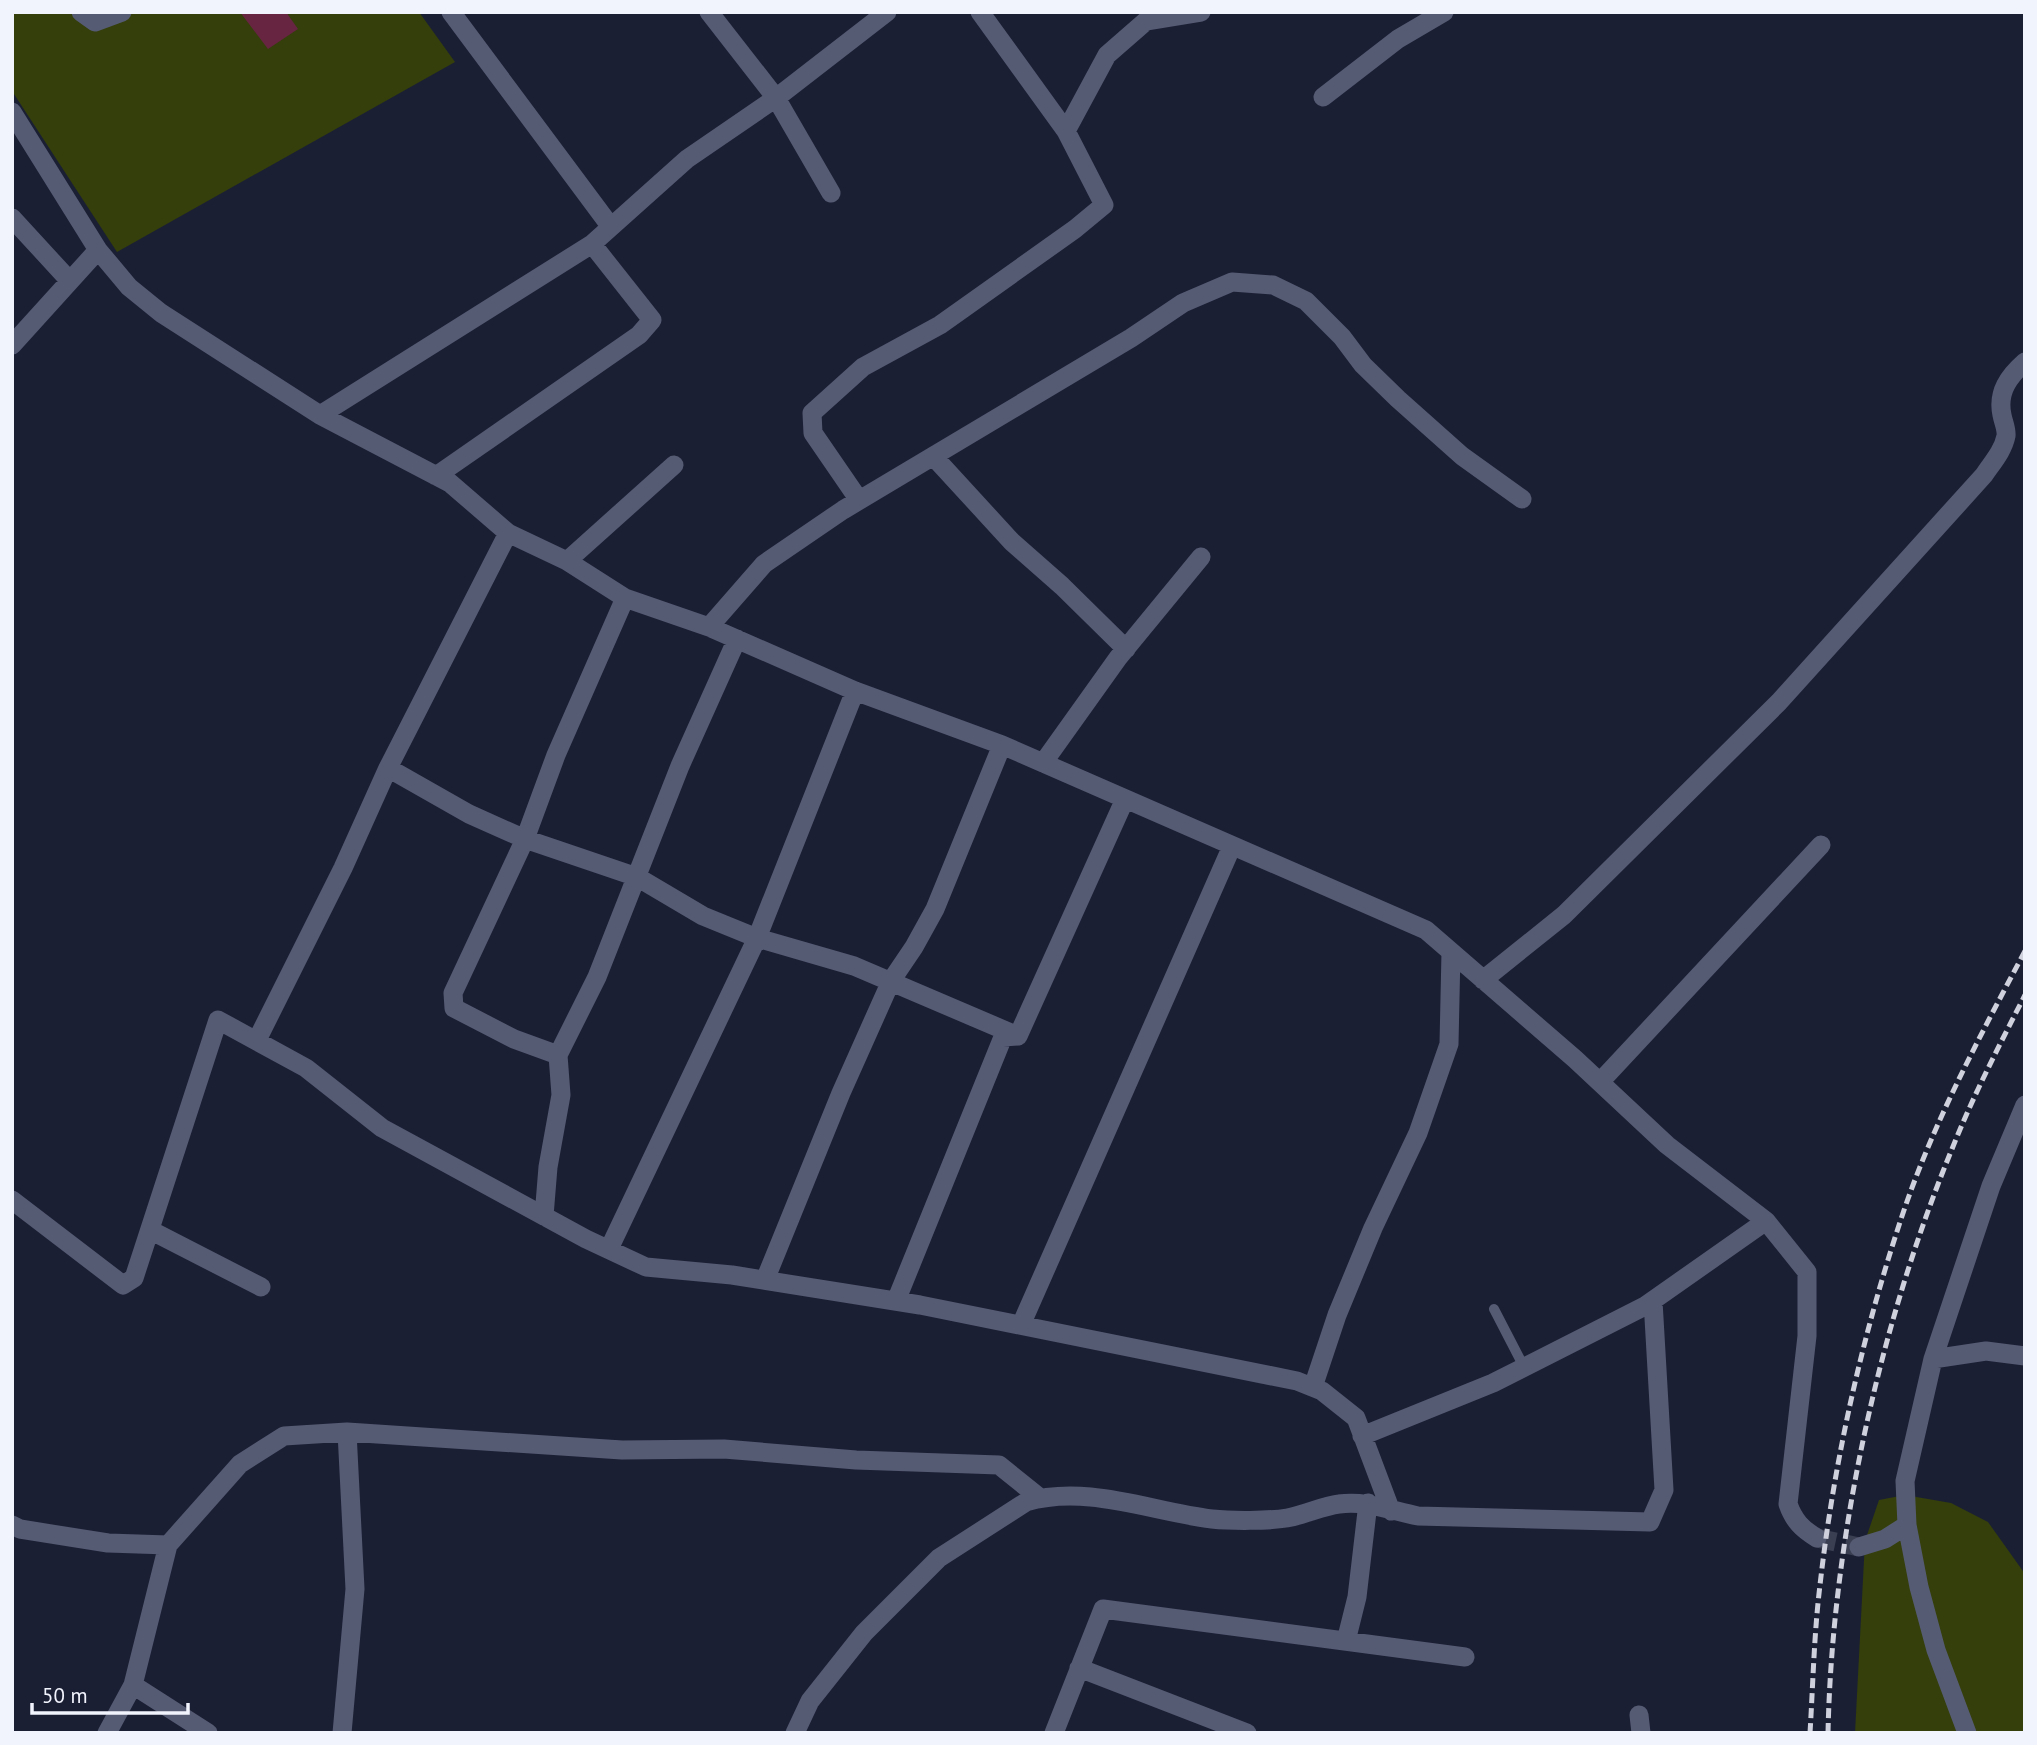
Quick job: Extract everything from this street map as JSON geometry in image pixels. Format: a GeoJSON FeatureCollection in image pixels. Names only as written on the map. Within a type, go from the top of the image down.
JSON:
{"type":"FeatureCollection","features":[{"type":"Feature","properties":{"kind":"street"},"geometry":{"type":"LineString","coordinates":[[81,12],[95,22],[122,12]]}},
{"type":"Feature","properties":{"kind":"street"},"geometry":{"type":"LineString","coordinates":[[451,12],[611,227]]}},
{"type":"Feature","properties":{"kind":"street"},"geometry":{"type":"LineString","coordinates":[[709,12],[776,98],[831,193]]}},
{"type":"Feature","properties":{"kind":"street"},"geometry":{"type":"LineString","coordinates":[[320,415],[592,244],[687,159],[776,98],[887,12]]}},
{"type":"Feature","properties":{"kind":"street"},"geometry":{"type":"LineString","coordinates":[[859,500],[813,433],[812,413],[863,367],[940,325],[1076,229],[1104,205],[1066,131],[980,12]]}},
{"type":"Feature","properties":{"kind":"street"},"geometry":{"type":"LineString","coordinates":[[1066,131],[1107,55],[1146,22],[1201,12]]}},
{"type":"Feature","properties":{"kind":"street"},"geometry":{"type":"LineString","coordinates":[[1323,97],[1398,39],[1444,12]]}},
{"type":"Feature","properties":{"kind":"street"},"geometry":{"type":"LineString","coordinates":[[12,112],[98,250],[128,287],[161,313],[320,415],[450,483],[508,533],[567,561],[625,598],[709,627],[855,691],[1002,745],[1426,930],[1600,1082],[1667,1145],[1766,1221],[1807,1272],[1807,1335],[1787,1504],[1800,1526],[1817,1538]]}},
{"type":"Feature","properties":{"kind":"street"},"geometry":{"type":"LineString","coordinates":[[12,218],[69,280]]}},
{"type":"Feature","properties":{"kind":"street"},"geometry":{"type":"LineString","coordinates":[[436,476],[639,335],[652,320],[592,244]]}},
{"type":"Feature","properties":{"kind":"street"},"geometry":{"type":"LineString","coordinates":[[12,345],[98,250]]}},
{"type":"Feature","properties":{"kind":"street"},"geometry":{"type":"LineString","coordinates":[[709,627],[764,564],[859,500],[1131,338],[1183,303],[1232,282],[1273,285],[1306,300],[1342,337],[1363,365],[1398,399],[1462,456],[1522,499]]}},
{"type":"Feature","properties":{"kind":"street"},"geometry":{"type":"LineString","coordinates":[[1483,980],[1564,915],[1779,702],[1984,475],[1999,453],[2006,434],[2001,411],[2001,393],[2009,376],[2025,362]]}},
{"type":"Feature","properties":{"kind":"street"},"geometry":{"type":"LineString","coordinates":[[934,457],[1012,542],[1062,586],[1126,649]]}},
{"type":"Feature","properties":{"kind":"street"},"geometry":{"type":"LineString","coordinates":[[567,561],[674,465]]}},
{"type":"Feature","properties":{"kind":"street"},"geometry":{"type":"LineString","coordinates":[[257,1040],[343,868],[388,768],[508,533]]}},
{"type":"Feature","properties":{"kind":"street"},"geometry":{"type":"LineString","coordinates":[[1043,763],[1126,649],[1201,557]]}},
{"type":"Feature","properties":{"kind":"street"},"geometry":{"type":"LineString","coordinates":[[558,1055],[514,1039],[454,1008],[453,993],[525,839],[556,755],[625,598]]}},
{"type":"Feature","properties":{"kind":"street"},"geometry":{"type":"LineString","coordinates":[[544,1216],[548,1167],[561,1095],[558,1055],[597,977],[680,766],[737,639]]}},
{"type":"Feature","properties":{"kind":"street"},"geometry":{"type":"LineString","coordinates":[[608,1249],[757,938],[855,691]]}},
{"type":"Feature","properties":{"kind":"street"},"geometry":{"type":"LineString","coordinates":[[765,1280],[841,1093],[891,981],[935,909],[1002,745]]}},
{"type":"Feature","properties":{"kind":"street"},"geometry":{"type":"LineString","coordinates":[[388,768],[469,814],[525,839],[637,877],[703,916],[757,938],[855,966],[1018,1036]]}},
{"type":"Feature","properties":{"kind":"street"},"geometry":{"type":"LineString","coordinates":[[1018,1036],[1125,799]]}},
{"type":"Feature","properties":{"kind":"street"},"geometry":{"type":"LineString","coordinates":[[1600,1082],[1821,845]]}},
{"type":"Feature","properties":{"kind":"street"},"geometry":{"type":"LineString","coordinates":[[1021,1325],[1232,846]]}},
{"type":"Feature","properties":{"kind":"street"},"geometry":{"type":"LineString","coordinates":[[1313,1387],[1337,1315],[1373,1228],[1418,1133],[1449,1044],[1451,952]]}},
{"type":"Feature","properties":{"kind":"street"},"geometry":{"type":"LineString","coordinates":[[12,1200],[123,1284],[134,1278],[218,1020],[306,1068],[382,1128],[544,1216],[646,1267],[765,1280],[896,1301],[1297,1381],[1313,1387],[1356,1418],[1391,1511]]}},
{"type":"Feature","properties":{"kind":"street"},"geometry":{"type":"LineString","coordinates":[[896,1301],[1003,1037],[1018,1036]]}},
{"type":"Feature","properties":{"kind":"street"},"geometry":{"type":"LineString","coordinates":[[1966,1733],[1936,1650],[1919,1587],[1907,1525],[1905,1481],[1933,1359],[1991,1186],[2025,1105]]}},
{"type":"Feature","properties":{"kind":"street"},"geometry":{"type":"LineString","coordinates":[[1362,1436],[1493,1383],[1653,1301],[1766,1221]]}},
{"type":"Feature","properties":{"kind":"street"},"geometry":{"type":"LineString","coordinates":[[149,1230],[261,1287]]}},
{"type":"Feature","properties":{"kind":"street"},"geometry":{"type":"LineString","coordinates":[[795,1733],[810,1701],[864,1633],[939,1558],[1026,1502],[1041,1498],[1085,1496],[1214,1519],[1285,1519],[1338,1504],[1368,1503],[1418,1516],[1650,1522],[1664,1490],[1653,1301]]}},
{"type":"Feature","properties":{"kind":"street"},"geometry":{"type":"LineString","coordinates":[[1933,1359],[1986,1351],[2025,1356]]}},
{"type":"Feature","properties":{"kind":"street"},"geometry":{"type":"LineString","coordinates":[[107,1733],[133,1685],[168,1545],[240,1464],[284,1436],[346,1432],[622,1450],[724,1449],[856,1460],[999,1465],[1041,1498]]}},
{"type":"Feature","properties":{"kind":"street"},"geometry":{"type":"LineString","coordinates":[[342,1733],[355,1589],[346,1432]]}},
{"type":"Feature","properties":{"kind":"street"},"geometry":{"type":"LineString","coordinates":[[1346,1641],[1357,1597],[1368,1503]]}},
{"type":"Feature","properties":{"kind":"street"},"geometry":{"type":"LineString","coordinates":[[12,1525],[20,1530],[108,1543],[168,1545]]}},
{"type":"Feature","properties":{"kind":"street"},"geometry":{"type":"LineString","coordinates":[[1859,1547],[1885,1539],[1907,1525]]}},
{"type":"Feature","properties":{"kind":"street"},"geometry":{"type":"LineString","coordinates":[[1054,1733],[1103,1609],[1465,1657]]}},
{"type":"Feature","properties":{"kind":"street"},"geometry":{"type":"LineString","coordinates":[[1079,1668],[1247,1733]]}},
{"type":"Feature","properties":{"kind":"street"},"geometry":{"type":"LineString","coordinates":[[133,1685],[208,1733]]}},
{"type":"Feature","properties":{"kind":"lane"},"geometry":{"type":"LineString","coordinates":[[1494,1309],[1524,1367]]}},
{"type":"Feature","properties":{"kind":"green space"},"geometry":{"type":"Polygon","coordinates":[[[12,12],[419,12],[455,62],[117,252],[12,91],[12,12]]]}},
{"type":"Feature","properties":{"kind":"green space"},"geometry":{"type":"Polygon","coordinates":[[[1905,1495],[1951,1503],[1988,1522],[2025,1574],[2025,1733],[1855,1733],[1865,1541],[1879,1500],[1905,1495]]]}},
{"type":"Feature","properties":{"kind":"building"},"geometry":{"type":"Polygon","coordinates":[[[240,12],[286,12],[298,29],[268,49],[240,12]]]}},
{"type":"Feature","properties":{"kind":"tunnel"},"geometry":{"type":"LineString","coordinates":[[1817,1538],[1859,1547]]}},
{"type":"Feature","properties":{"kind":"railway"},"geometry":{"type":"LineString","coordinates":[[1810,1733],[1816,1622],[1833,1492],[1851,1400],[1874,1309],[1901,1219],[1927,1150],[1957,1082],[2025,951]]}},
{"type":"Feature","properties":{"kind":"railway"},"geometry":{"type":"LineString","coordinates":[[1828,1733],[1831,1660],[1839,1586],[1864,1435],[1882,1361],[1902,1288],[1952,1149],[1977,1090],[2025,995]]}}]}
